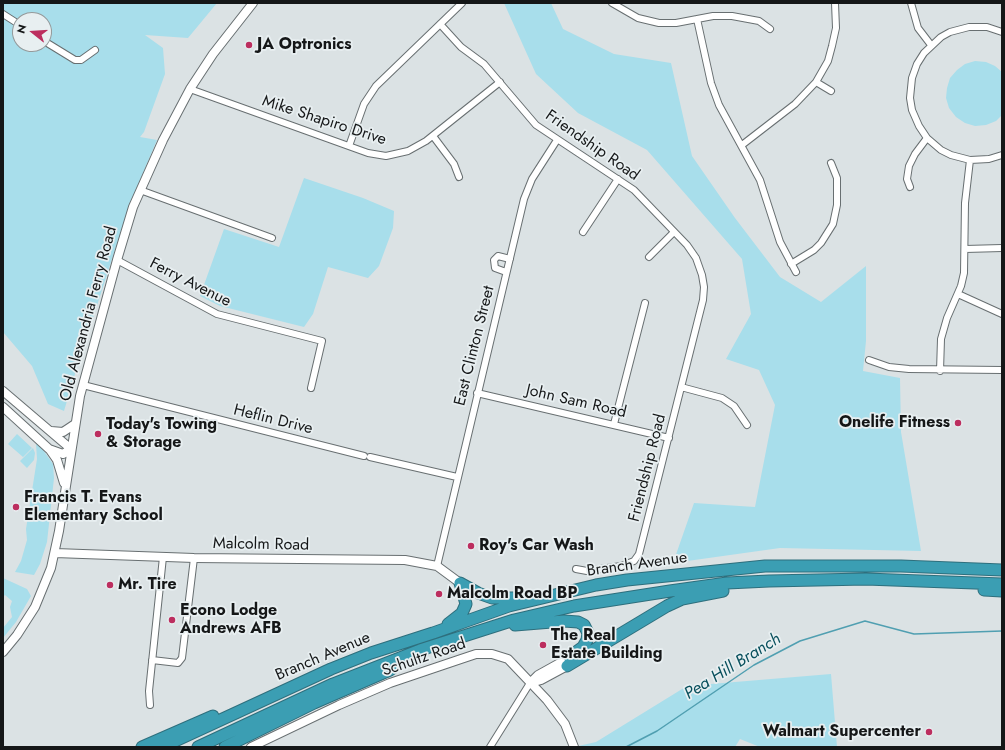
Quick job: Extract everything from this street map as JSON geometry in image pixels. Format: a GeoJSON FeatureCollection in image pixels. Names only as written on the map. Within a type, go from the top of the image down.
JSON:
{"type":"FeatureCollection","features":[{"type":"Feature","properties":{"kind":"highway","name":"Branch Avenue"},"geometry":{"type":"LineString","coordinates":[[162,747],[331,668],[509,606],[567,592],[627,580],[765,566],[839,565],[1002,568]]}},
{"type":"Feature","properties":{"kind":"highway","name":"Branch Avenue"},"geometry":{"type":"LineString","coordinates":[[198,747],[333,684],[420,650],[494,626],[567,608],[651,593],[727,583],[828,578],[1002,584]]}},
{"type":"Feature","properties":{"kind":"highway"},"geometry":{"type":"LineString","coordinates":[[566,663],[682,599],[769,581]]}},
{"type":"Feature","properties":{"kind":"highway"},"geometry":{"type":"LineString","coordinates":[[921,581],[941,587],[1002,591]]}},
{"type":"Feature","properties":{"kind":"highway"},"geometry":{"type":"LineString","coordinates":[[460,583],[478,594],[492,598],[511,599],[567,592]]}},
{"type":"Feature","properties":{"kind":"highway"},"geometry":{"type":"LineString","coordinates":[[433,633],[462,613],[466,604],[460,583]]}},
{"type":"Feature","properties":{"kind":"highway"},"geometry":{"type":"LineString","coordinates":[[494,626],[564,622],[578,622],[584,625],[588,633],[587,640],[583,647],[566,663]]}},
{"type":"Feature","properties":{"kind":"highway"},"geometry":{"type":"LineString","coordinates":[[225,747],[314,703],[390,670],[420,650]]}},
{"type":"Feature","properties":{"kind":"highway"},"geometry":{"type":"LineString","coordinates":[[142,747],[199,721],[281,692]]}},
{"type":"Feature","properties":{"kind":"street","name":"Old Alexandria Ferry Road"},"geometry":{"type":"LineString","coordinates":[[3,652],[17,635],[35,607],[48,578],[55,553],[75,424],[83,385],[117,260],[140,190],[163,140],[190,89],[213,54],[253,3]]}},
{"type":"Feature","properties":{"kind":"street"},"geometry":{"type":"LineString","coordinates":[[349,146],[362,109],[372,92],[386,75],[462,3]]}},
{"type":"Feature","properties":{"kind":"street"},"geometry":{"type":"LineString","coordinates":[[612,3],[632,15],[652,22],[676,23],[720,15],[745,17],[758,20],[770,29]]}},
{"type":"Feature","properties":{"kind":"street"},"geometry":{"type":"LineString","coordinates":[[742,145],[795,104],[816,82],[828,61],[832,46],[836,28],[835,3]]}},
{"type":"Feature","properties":{"kind":"street"},"geometry":{"type":"LineString","coordinates":[[911,3],[918,28],[931,45]]}},
{"type":"Feature","properties":{"kind":"street"},"geometry":{"type":"LineString","coordinates":[[3,14],[12,20]]}},
{"type":"Feature","properties":{"kind":"street"},"geometry":{"type":"LineString","coordinates":[[697,19],[716,99],[726,121],[742,145],[760,180],[780,242],[796,272]]}},
{"type":"Feature","properties":{"kind":"street","name":"Friendship Road"},"geometry":{"type":"LineString","coordinates":[[440,24],[461,46],[484,64],[536,125],[634,190],[687,245],[696,258],[704,287],[703,300],[645,535],[638,556],[632,562],[621,566],[590,571],[576,569]]}},
{"type":"Feature","properties":{"kind":"street"},"geometry":{"type":"LineString","coordinates":[[1002,32],[978,27],[962,28],[945,35],[931,45],[917,64],[910,87],[912,110],[919,126],[927,138],[946,153],[970,160],[989,159],[1002,155]]}},
{"type":"Feature","properties":{"kind":"street"},"geometry":{"type":"LineString","coordinates":[[52,46],[75,60],[81,60],[95,50]]}},
{"type":"Feature","properties":{"kind":"street","name":"Mike Shapiro Drive"},"geometry":{"type":"LineString","coordinates":[[190,89],[349,146],[373,154],[386,156],[413,148],[433,136],[500,82]]}},
{"type":"Feature","properties":{"kind":"street"},"geometry":{"type":"LineString","coordinates":[[816,82],[831,90]]}},
{"type":"Feature","properties":{"kind":"street"},"geometry":{"type":"LineString","coordinates":[[433,136],[454,164],[459,177]]}},
{"type":"Feature","properties":{"kind":"street"},"geometry":{"type":"LineString","coordinates":[[910,187],[907,179],[909,166],[915,154],[927,138]]}},
{"type":"Feature","properties":{"kind":"street","name":"East Clinton Street"},"geometry":{"type":"LineString","coordinates":[[437,566],[506,272],[528,187],[557,140]]}},
{"type":"Feature","properties":{"kind":"street"},"geometry":{"type":"LineString","coordinates":[[940,371],[941,339],[947,318],[963,279],[965,202],[970,160]]}},
{"type":"Feature","properties":{"kind":"street"},"geometry":{"type":"LineString","coordinates":[[791,264],[810,253],[821,243],[833,224],[837,205],[837,178],[831,163]]}},
{"type":"Feature","properties":{"kind":"street"},"geometry":{"type":"LineString","coordinates":[[583,232],[618,179]]}},
{"type":"Feature","properties":{"kind":"street"},"geometry":{"type":"LineString","coordinates":[[140,190],[272,238]]}},
{"type":"Feature","properties":{"kind":"street"},"geometry":{"type":"LineString","coordinates":[[649,257],[674,232]]}},
{"type":"Feature","properties":{"kind":"street"},"geometry":{"type":"LineString","coordinates":[[965,248],[1002,248]]}},
{"type":"Feature","properties":{"kind":"street"},"geometry":{"type":"LineString","coordinates":[[506,272],[496,268],[494,260],[498,256],[510,258]]}},
{"type":"Feature","properties":{"kind":"street","name":"Ferry Avenue"},"geometry":{"type":"LineString","coordinates":[[117,260],[210,310],[226,317],[322,341],[311,388]]}},
{"type":"Feature","properties":{"kind":"street"},"geometry":{"type":"LineString","coordinates":[[958,294],[1002,314]]}},
{"type":"Feature","properties":{"kind":"street"},"geometry":{"type":"LineString","coordinates":[[614,424],[644,303]]}},
{"type":"Feature","properties":{"kind":"street"},"geometry":{"type":"LineString","coordinates":[[869,360],[898,368],[940,371],[1002,370]]}},
{"type":"Feature","properties":{"kind":"street","name":"Heflin Drive"},"geometry":{"type":"LineString","coordinates":[[83,385],[367,457],[457,477]]}},
{"type":"Feature","properties":{"kind":"street"},"geometry":{"type":"LineString","coordinates":[[681,388],[722,398],[734,406],[747,425]]}},
{"type":"Feature","properties":{"kind":"street"},"geometry":{"type":"LineString","coordinates":[[3,391],[71,449],[64,454],[56,453],[3,407]]}},
{"type":"Feature","properties":{"kind":"street","name":"John Sam Road"},"geometry":{"type":"LineString","coordinates":[[477,393],[669,438]]}},
{"type":"Feature","properties":{"kind":"street"},"geometry":{"type":"LineString","coordinates":[[48,430],[61,433],[75,424]]}},
{"type":"Feature","properties":{"kind":"street"},"geometry":{"type":"LineString","coordinates":[[50,449],[62,473],[65,488]]}},
{"type":"Feature","properties":{"kind":"street","name":"Malcolm Road"},"geometry":{"type":"LineString","coordinates":[[55,553],[194,558],[405,560],[437,566],[460,583]]}},
{"type":"Feature","properties":{"kind":"street"},"geometry":{"type":"LineString","coordinates":[[150,705],[149,691],[163,557]]}},
{"type":"Feature","properties":{"kind":"street"},"geometry":{"type":"LineString","coordinates":[[152,660],[178,663],[182,658],[194,558]]}},
{"type":"Feature","properties":{"kind":"street","name":"Schultz Road"},"geometry":{"type":"LineString","coordinates":[[251,747],[339,705],[390,683],[476,654],[492,654],[508,659],[560,718],[568,731],[574,747]]}},
{"type":"Feature","properties":{"kind":"street"},"geometry":{"type":"LineString","coordinates":[[490,747],[530,683],[541,680],[566,663]]}},
{"type":"Feature","properties":{"kind":"shaded area"},"geometry":{"type":"Polygon","coordinates":[[[3,3],[217,3],[188,38],[145,35],[163,48],[165,74],[144,132],[140,137],[157,140],[129,206],[64,411],[48,404],[32,366],[3,332],[3,3]]]}},
{"type":"Feature","properties":{"kind":"shaded area"},"geometry":{"type":"Polygon","coordinates":[[[504,3],[551,3],[563,29],[614,54],[671,63],[692,156],[735,218],[780,277],[821,302],[866,266],[866,341],[863,371],[900,378],[901,432],[921,551],[780,548],[673,563],[694,503],[755,507],[775,405],[759,370],[726,359],[751,314],[742,259],[647,150],[578,113],[536,74],[504,3]]]}},
{"type":"Feature","properties":{"kind":"shaded area"},"geometry":{"type":"Polygon","coordinates":[[[975,61],[986,62],[995,66],[1002,72],[1002,115],[996,121],[986,125],[975,126],[965,123],[956,117],[949,108],[946,98],[950,78],[965,64],[975,61]]]}},
{"type":"Feature","properties":{"kind":"shaded area"},"geometry":{"type":"Polygon","coordinates":[[[304,178],[363,198],[394,211],[393,228],[379,266],[368,278],[328,267],[313,314],[304,327],[220,306],[200,296],[224,229],[279,247],[304,178]]]}},
{"type":"Feature","properties":{"kind":"shaded area"},"geometry":{"type":"Polygon","coordinates":[[[17,434],[32,448],[23,457],[8,444],[17,434]]]}},
{"type":"Feature","properties":{"kind":"shaded area"},"geometry":{"type":"Polygon","coordinates":[[[36,444],[41,447],[53,464],[54,478],[47,542],[40,564],[34,575],[15,572],[21,561],[27,540],[26,529],[37,459],[36,444]]]}},
{"type":"Feature","properties":{"kind":"shaded area"},"geometry":{"type":"Polygon","coordinates":[[[33,448],[35,453],[34,460],[27,468],[20,461],[33,448]]]}},
{"type":"Feature","properties":{"kind":"shaded area"},"geometry":{"type":"Polygon","coordinates":[[[3,578],[27,589],[31,596],[16,622],[3,638],[3,628],[12,617],[10,607],[12,601],[5,595],[3,597],[3,578]]]}},
{"type":"Feature","properties":{"kind":"shaded area"},"geometry":{"type":"Polygon","coordinates":[[[831,674],[837,747],[760,747],[740,739],[735,747],[574,747],[596,742],[687,686],[831,674]]]}},
{"type":"Feature","properties":{"kind":"waterway","name":"Pea Hill Branch"},"geometry":{"type":"LineString","coordinates":[[626,747],[657,731],[754,665],[800,641],[865,621],[914,634],[1002,631]]}},
{"type":"Feature","properties":{"kind":"place","name":"JA Optronics"},"geometry":{"type":"Point","coordinates":[249,45]}},
{"type":"Feature","properties":{"kind":"place","name":"Onelife Fitness"},"geometry":{"type":"Point","coordinates":[958,423]}},
{"type":"Feature","properties":{"kind":"place","name":"Today's Towing & Storage"},"geometry":{"type":"Point","coordinates":[98,434]}},
{"type":"Feature","properties":{"kind":"place","name":"Francis T. Evans Elementary School"},"geometry":{"type":"Point","coordinates":[16,507]}},
{"type":"Feature","properties":{"kind":"place","name":"Roy's Car Wash"},"geometry":{"type":"Point","coordinates":[471,546]}},
{"type":"Feature","properties":{"kind":"place","name":"Mr. Tire"},"geometry":{"type":"Point","coordinates":[110,585]}},
{"type":"Feature","properties":{"kind":"place","name":"Malcolm Road BP"},"geometry":{"type":"Point","coordinates":[439,594]}},
{"type":"Feature","properties":{"kind":"place","name":"Econo Lodge Andrews AFB"},"geometry":{"type":"Point","coordinates":[172,620]}},
{"type":"Feature","properties":{"kind":"place","name":"The Real Estate Building"},"geometry":{"type":"Point","coordinates":[543,645]}},
{"type":"Feature","properties":{"kind":"place","name":"Walmart Supercenter"},"geometry":{"type":"Point","coordinates":[929,732]}}]}
